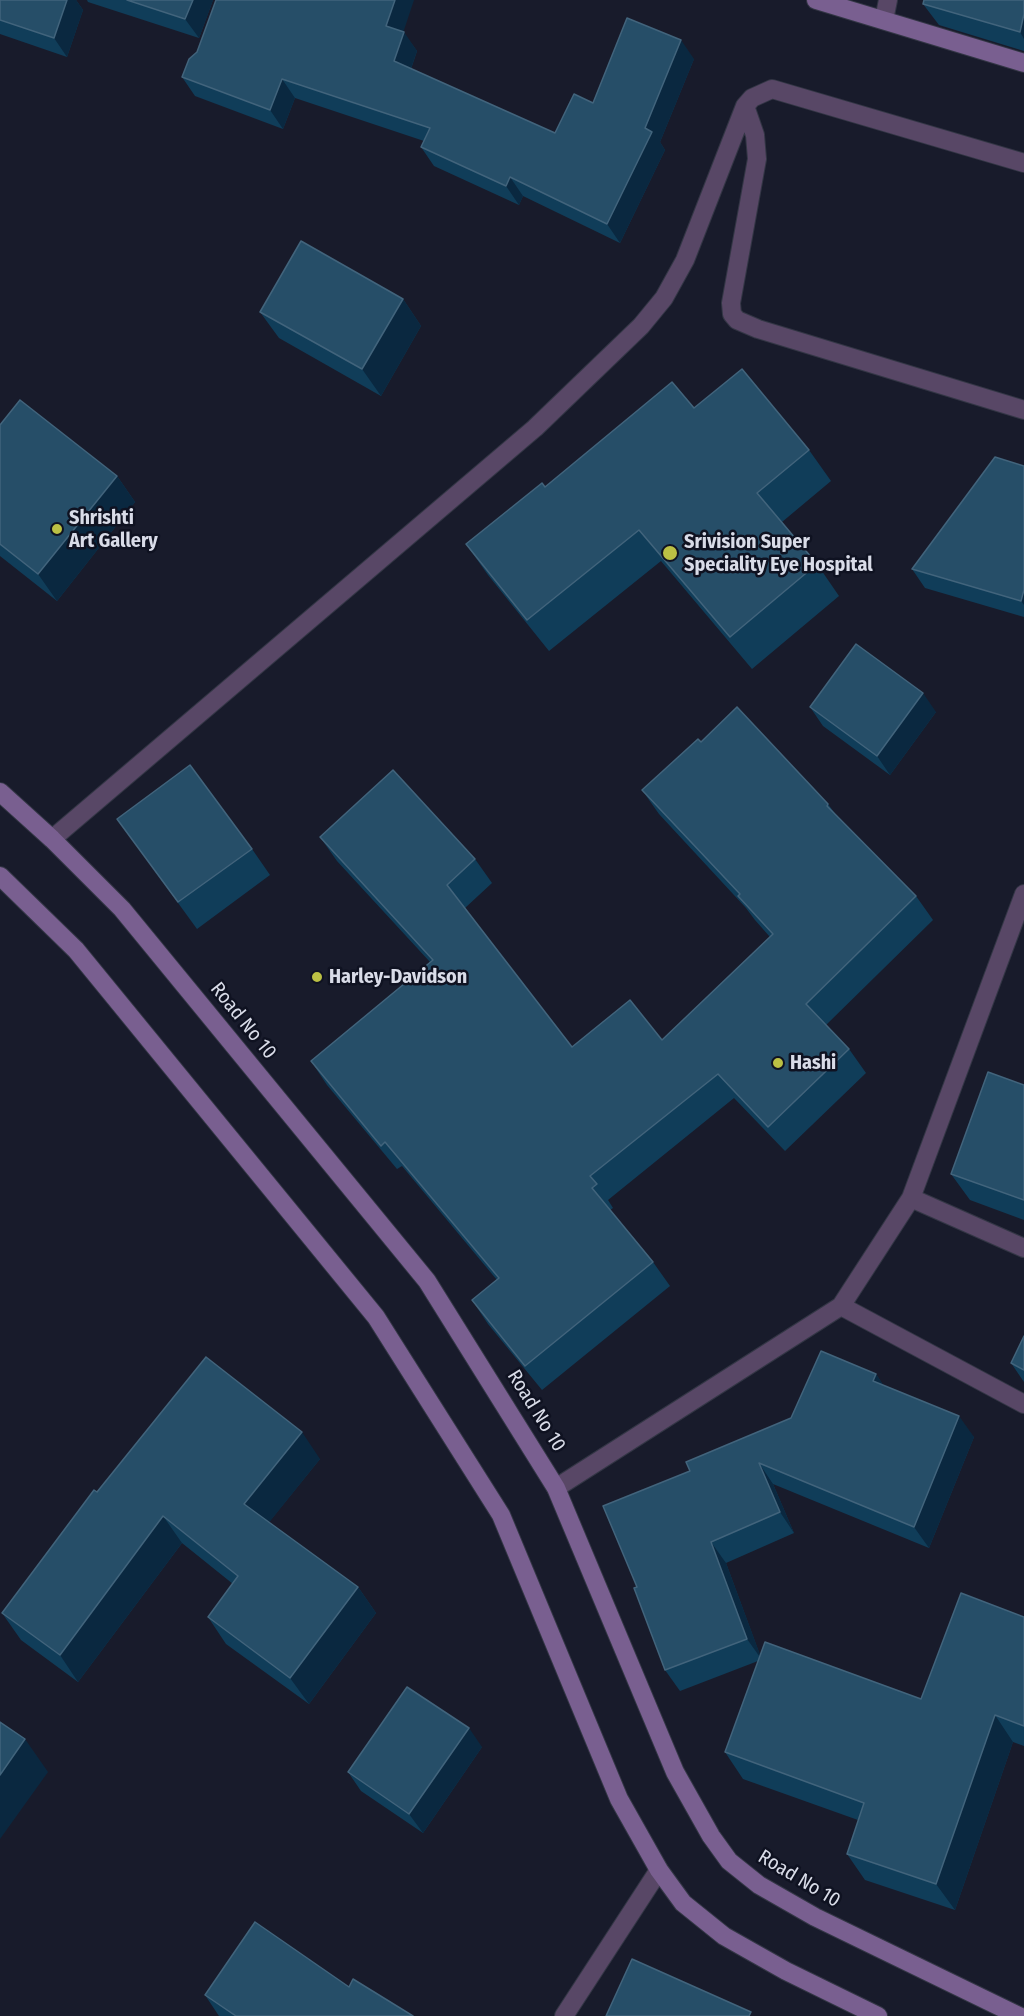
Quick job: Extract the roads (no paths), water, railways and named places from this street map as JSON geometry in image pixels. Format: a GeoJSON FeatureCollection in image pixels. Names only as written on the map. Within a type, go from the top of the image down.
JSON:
{"type":"FeatureCollection","features":[{"type":"Feature","properties":{"kind":"main road"},"geometry":{"type":"LineString","coordinates":[[816,0],[1024,63]]}},
{"type":"Feature","properties":{"kind":"main road","name":"Road No 10"},"geometry":{"type":"LineString","coordinates":[[0,792],[52,839],[122,909],[427,1281],[556,1488],[675,1772],[711,1836],[729,1861],[759,1886],[815,1917],[1019,2016]]}},
{"type":"Feature","properties":{"kind":"main road"},"geometry":{"type":"LineString","coordinates":[[0,876],[76,950],[376,1317],[501,1515],[619,1799],[659,1870],[683,1903],[724,1936],[786,1971],[878,2016]]}},
{"type":"Feature","properties":{"kind":"street"},"geometry":{"type":"LineString","coordinates":[[884,20],[888,0]]}},
{"type":"Feature","properties":{"kind":"street"},"geometry":{"type":"LineString","coordinates":[[52,839],[535,428],[641,326],[664,298],[685,260],[745,106],[752,98],[772,89],[1024,163]]}},
{"type":"Feature","properties":{"kind":"street"},"geometry":{"type":"LineString","coordinates":[[745,106],[755,135],[757,159],[731,303],[732,314],[737,320],[769,332],[1024,410]]}},
{"type":"Feature","properties":{"kind":"street"},"geometry":{"type":"LineString","coordinates":[[556,1488],[841,1306],[911,1198],[1024,894]]}},
{"type":"Feature","properties":{"kind":"street"},"geometry":{"type":"LineString","coordinates":[[911,1198],[1024,1248]]}},
{"type":"Feature","properties":{"kind":"street"},"geometry":{"type":"LineString","coordinates":[[841,1306],[1024,1404]]}},
{"type":"Feature","properties":{"kind":"street"},"geometry":{"type":"LineString","coordinates":[[564,2016],[659,1870]]}},
{"type":"Feature","properties":{"kind":"place","name":"Shrishti Art Gallery"},"geometry":{"type":"Point","coordinates":[57,529]}},
{"type":"Feature","properties":{"kind":"place","name":"Srivision Super Speciality Eye Hospital"},"geometry":{"type":"Point","coordinates":[670,553]}},
{"type":"Feature","properties":{"kind":"place","name":"Harley-Davidson"},"geometry":{"type":"Point","coordinates":[317,977]}},
{"type":"Feature","properties":{"kind":"place","name":"Hashi"},"geometry":{"type":"Point","coordinates":[778,1063]}}]}
